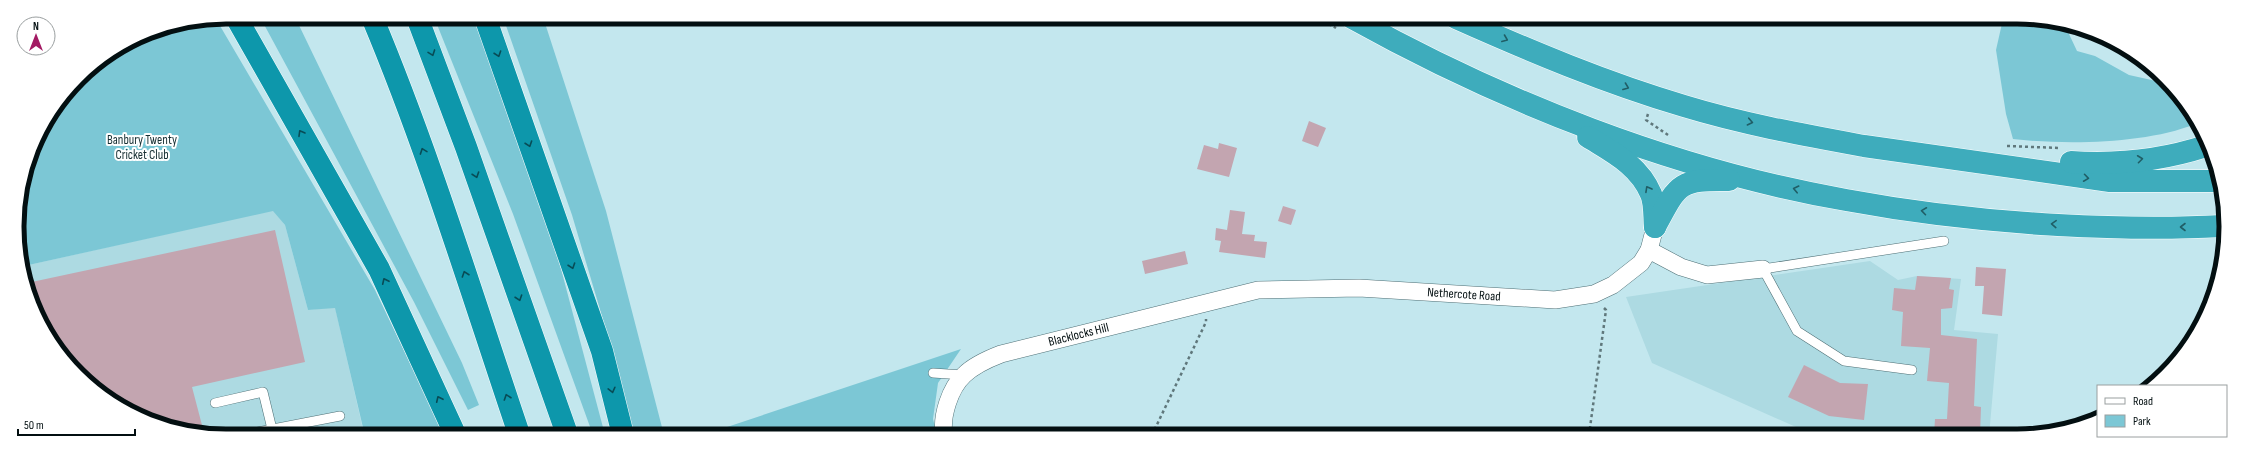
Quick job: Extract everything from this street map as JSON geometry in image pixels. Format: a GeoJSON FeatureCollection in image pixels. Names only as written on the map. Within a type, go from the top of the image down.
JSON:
{"type":"FeatureCollection","features":[{"type":"Feature","properties":{"kind":"highway"},"geometry":{"type":"LineString","coordinates":[[240,24],[379,269],[453,429]]}},
{"type":"Feature","properties":{"kind":"highway"},"geometry":{"type":"LineString","coordinates":[[375,24],[396,75],[432,175],[517,429]]}},
{"type":"Feature","properties":{"kind":"highway"},"geometry":{"type":"LineString","coordinates":[[420,24],[466,147],[565,429]]}},
{"type":"Feature","properties":{"kind":"highway"},"geometry":{"type":"LineString","coordinates":[[487,24],[602,351],[622,429]]}},
{"type":"Feature","properties":{"kind":"highway"},"geometry":{"type":"LineString","coordinates":[[1345,24],[1549,113],[1658,152],[1758,181],[1846,200],[1992,221],[2107,227],[2219,226]]}},
{"type":"Feature","properties":{"kind":"highway"},"geometry":{"type":"LineString","coordinates":[[1470,24],[1576,68],[1670,102],[1714,114],[1864,146],[2110,181],[2214,181]]}},
{"type":"Feature","properties":{"kind":"highway"},"geometry":{"type":"LineString","coordinates":[[1549,113],[1623,159],[1638,173],[1651,195],[1655,227]]}},
{"type":"Feature","properties":{"kind":"highway"},"geometry":{"type":"LineString","coordinates":[[1864,146],[2101,164],[2183,154],[2203,147]]}},
{"type":"Feature","properties":{"kind":"highway"},"geometry":{"type":"LineString","coordinates":[[1655,227],[1672,197],[1681,186],[1698,180],[1758,181]]}},
{"type":"Feature","properties":{"kind":"street","name":"Nethercote Road"},"geometry":{"type":"LineString","coordinates":[[1260,290],[1358,288],[1555,300],[1594,294],[1613,285],[1641,264],[1649,250],[1655,227]]}},
{"type":"Feature","properties":{"kind":"street"},"geometry":{"type":"LineString","coordinates":[[1649,250],[1681,267],[1707,275],[1763,269]]}},
{"type":"Feature","properties":{"kind":"street","name":"Blacklocks Hill"},"geometry":{"type":"LineString","coordinates":[[944,429],[945,412],[952,394],[963,375],[982,362],[1001,354],[1204,302],[1260,290]]}},
{"type":"Feature","properties":{"kind":"lane"},"geometry":{"type":"LineString","coordinates":[[1912,370],[1844,361],[1797,331],[1763,269],[1944,241]]}},
{"type":"Feature","properties":{"kind":"lane"},"geometry":{"type":"LineString","coordinates":[[933,373],[963,375]]}},
{"type":"Feature","properties":{"kind":"lane"},"geometry":{"type":"LineString","coordinates":[[216,403],[263,392],[272,429],[340,416]]}},
{"type":"Feature","properties":{"kind":"path"},"geometry":{"type":"LineString","coordinates":[[1590,429],[1606,310],[1594,294]]}},
{"type":"Feature","properties":{"kind":"path"},"geometry":{"type":"LineString","coordinates":[[1155,429],[1206,322],[1204,302]]}},
{"type":"Feature","properties":{"kind":"shaded area"},"geometry":{"type":"Polygon","coordinates":[[[273,210],[285,225],[308,310],[335,307],[363,429],[213,429],[174,422],[149,414],[114,395],[93,379],[74,360],[51,328],[39,304],[28,265],[273,210]]]}},
{"type":"Feature","properties":{"kind":"shaded area"},"geometry":{"type":"Polygon","coordinates":[[[1870,261],[1898,280],[1917,276],[1961,279],[1954,330],[1998,334],[1990,429],[1800,429],[1652,363],[1626,297],[1870,261]]]}},
{"type":"Feature","properties":{"kind":"green space","name":"Banbury Twenty Cricket Club"},"geometry":{"type":"Polygon","coordinates":[[[219,24],[375,290],[442,429],[363,429],[335,308],[308,310],[285,225],[273,211],[28,265],[24,240],[24,213],[31,174],[39,149],[51,125],[66,103],[93,74],[125,51],[149,39],[174,31],[219,24]]]}},
{"type":"Feature","properties":{"kind":"green space"},"geometry":{"type":"Polygon","coordinates":[[[264,24],[298,24],[462,363],[479,405],[468,410],[414,302],[264,24]]]}},
{"type":"Feature","properties":{"kind":"green space"},"geometry":{"type":"Polygon","coordinates":[[[437,24],[480,24],[556,250],[603,429],[591,429],[513,214],[437,24]]]}},
{"type":"Feature","properties":{"kind":"green space"},"geometry":{"type":"Polygon","coordinates":[[[505,24],[545,24],[606,211],[662,429],[632,429],[615,360],[572,215],[505,24]]]}},
{"type":"Feature","properties":{"kind":"green space"},"geometry":{"type":"Polygon","coordinates":[[[2002,24],[2030,24],[2069,31],[2069,34],[2077,51],[2095,56],[2129,75],[2158,82],[2177,103],[2192,125],[2153,136],[2106,141],[2057,142],[2013,139],[2006,114],[1996,50],[2002,24]]]}},
{"type":"Feature","properties":{"kind":"green space"},"geometry":{"type":"Polygon","coordinates":[[[961,349],[938,383],[933,419],[936,429],[721,429],[961,349]]]}},
{"type":"Feature","properties":{"kind":"building"},"geometry":{"type":"Polygon","coordinates":[[[1309,121],[1326,128],[1318,147],[1302,141],[1309,121]]]}},
{"type":"Feature","properties":{"kind":"building"},"geometry":{"type":"Polygon","coordinates":[[[1219,143],[1237,148],[1229,177],[1197,169],[1204,145],[1218,149],[1219,143]]]}},
{"type":"Feature","properties":{"kind":"building"},"geometry":{"type":"Polygon","coordinates":[[[1283,206],[1296,210],[1291,225],[1278,221],[1283,206]]]}},
{"type":"Feature","properties":{"kind":"building"},"geometry":{"type":"Polygon","coordinates":[[[1230,210],[1245,212],[1242,234],[1255,235],[1254,241],[1267,242],[1265,258],[1219,252],[1221,241],[1215,240],[1216,228],[1227,230],[1230,210]]]}},
{"type":"Feature","properties":{"kind":"building"},"geometry":{"type":"Polygon","coordinates":[[[275,230],[305,362],[192,387],[203,427],[174,422],[149,414],[125,402],[103,387],[83,370],[66,350],[51,328],[39,304],[32,282],[275,230]]]}},
{"type":"Feature","properties":{"kind":"building"},"geometry":{"type":"Polygon","coordinates":[[[1185,251],[1188,264],[1145,274],[1142,261],[1185,251]]]}},
{"type":"Feature","properties":{"kind":"building"},"geometry":{"type":"Polygon","coordinates":[[[1976,267],[2006,269],[2002,316],[1982,314],[1984,286],[1975,286],[1976,267]]]}},
{"type":"Feature","properties":{"kind":"building"},"geometry":{"type":"Polygon","coordinates":[[[1917,276],[1951,278],[1949,289],[1954,290],[1952,308],[1941,309],[1941,335],[1977,339],[1974,406],[1981,407],[1980,429],[1934,429],[1935,419],[1947,419],[1949,383],[1927,381],[1930,348],[1901,346],[1903,312],[1892,310],[1894,288],[1915,290],[1917,276]]]}},
{"type":"Feature","properties":{"kind":"building"},"geometry":{"type":"Polygon","coordinates":[[[1804,365],[1840,383],[1868,384],[1864,420],[1829,416],[1788,397],[1804,365]]]}}]}
